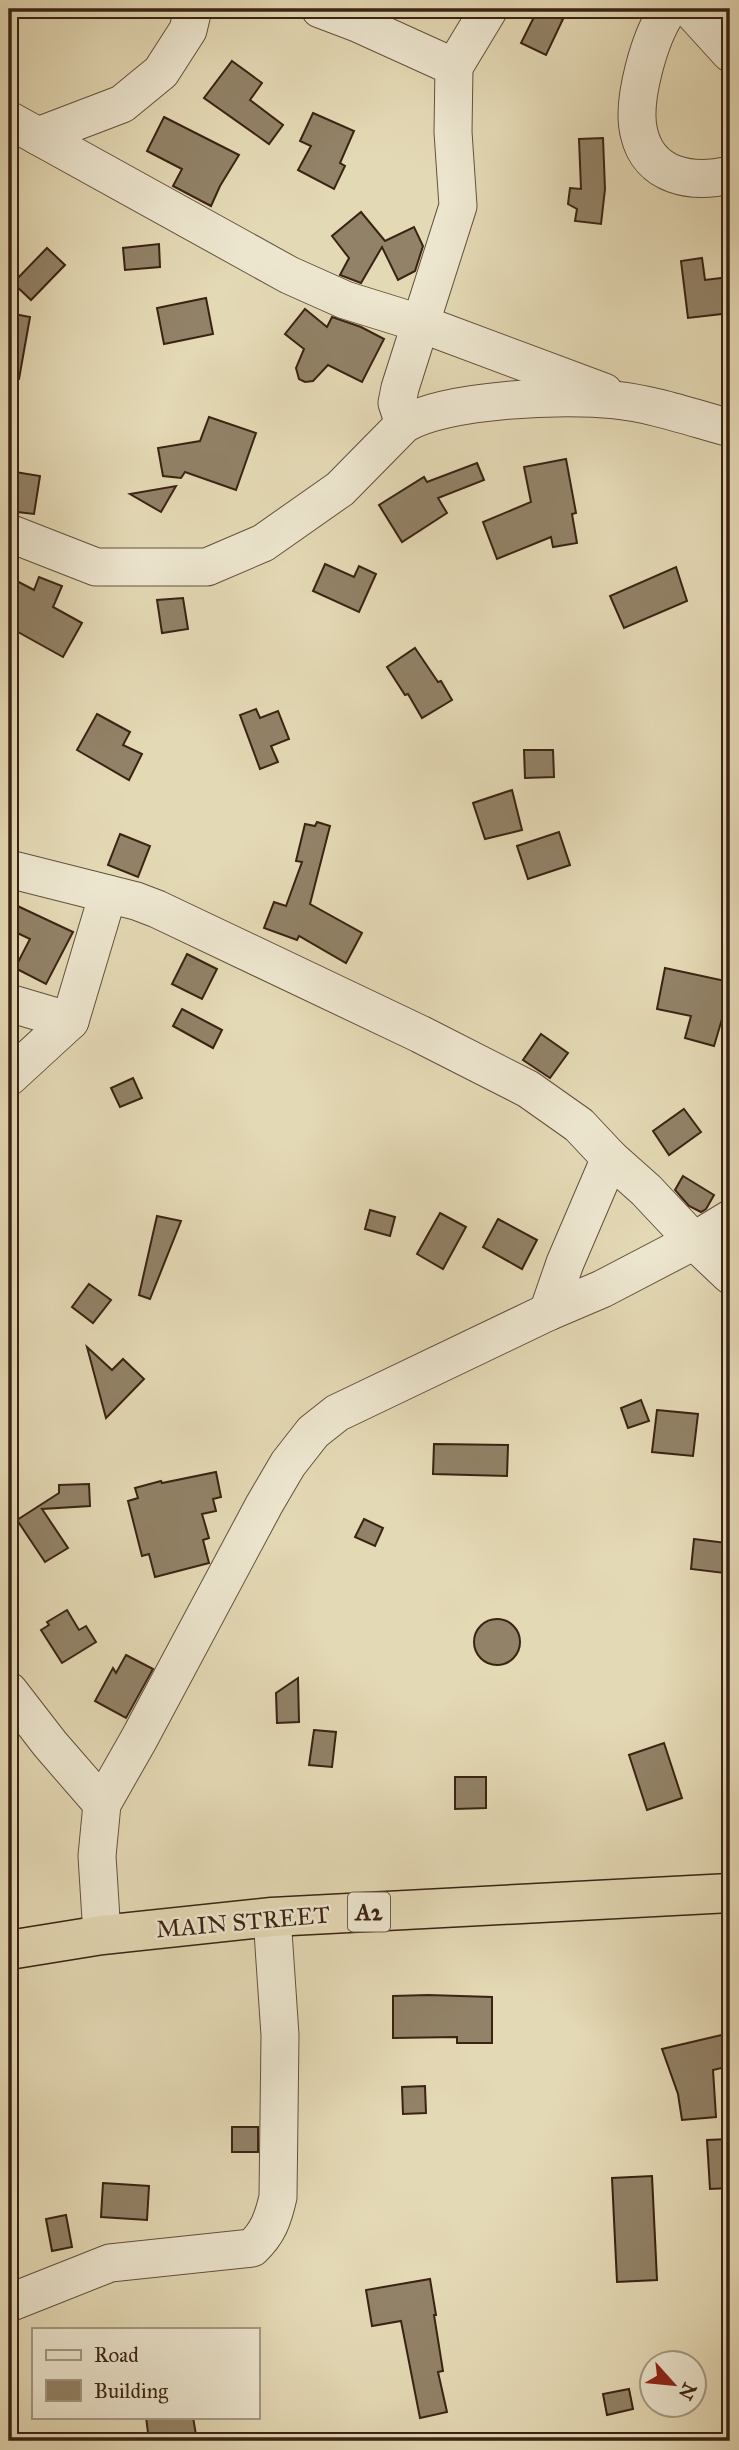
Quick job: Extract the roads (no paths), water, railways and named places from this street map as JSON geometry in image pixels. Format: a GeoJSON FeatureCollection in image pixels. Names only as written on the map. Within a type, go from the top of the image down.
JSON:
{"type":"FeatureCollection","features":[{"type":"Feature","properties":{"kind":"highway","name":"MAIN STREET"},"geometry":{"type":"LineString","coordinates":[[9,1950],[102,1935],[272,1917],[730,1893]]}},
{"type":"Feature","properties":{"kind":"street"},"geometry":{"type":"LineString","coordinates":[[24,128],[122,104],[161,72],[188,30],[194,9]]}},
{"type":"Feature","properties":{"kind":"street"},"geometry":{"type":"LineString","coordinates":[[320,9],[454,67]]}},
{"type":"Feature","properties":{"kind":"street"},"geometry":{"type":"LineString","coordinates":[[404,424],[397,403],[400,388],[458,206],[453,132],[454,67],[489,9]]}},
{"type":"Feature","properties":{"kind":"street"},"geometry":{"type":"LineString","coordinates":[[669,9],[659,23],[646,58],[639,100],[638,132],[650,157],[668,172],[693,180],[730,175]]}},
{"type":"Feature","properties":{"kind":"street"},"geometry":{"type":"LineString","coordinates":[[690,9],[730,54]]}},
{"type":"Feature","properties":{"kind":"street"},"geometry":{"type":"LineString","coordinates":[[24,128],[289,275],[345,300],[419,323],[636,404]]}},
{"type":"Feature","properties":{"kind":"street"},"geometry":{"type":"LineString","coordinates":[[9,533],[96,567],[207,567],[263,543],[340,489],[404,424],[415,418],[475,404],[584,399],[636,404],[730,428]]}},
{"type":"Feature","properties":{"kind":"street"},"geometry":{"type":"LineString","coordinates":[[9,869],[158,909],[420,1034],[528,1089],[579,1125],[730,1275]]}},
{"type":"Feature","properties":{"kind":"street"},"geometry":{"type":"LineString","coordinates":[[9,1077],[70,1021],[108,894]]}},
{"type":"Feature","properties":{"kind":"street"},"geometry":{"type":"LineString","coordinates":[[9,1003],[70,1021]]}},
{"type":"Feature","properties":{"kind":"street"},"geometry":{"type":"LineString","coordinates":[[548,1312],[565,1263],[610,1158]]}},
{"type":"Feature","properties":{"kind":"street"},"geometry":{"type":"LineString","coordinates":[[102,1935],[97,1856],[102,1804],[264,1505],[288,1464],[313,1432],[337,1413],[602,1289],[730,1219]]}},
{"type":"Feature","properties":{"kind":"street"},"geometry":{"type":"LineString","coordinates":[[9,1691],[102,1804]]}},
{"type":"Feature","properties":{"kind":"street"},"geometry":{"type":"LineString","coordinates":[[9,2303],[110,2263],[252,2248],[266,2235],[274,2217],[278,2197],[280,2035],[272,1917]]}}]}
